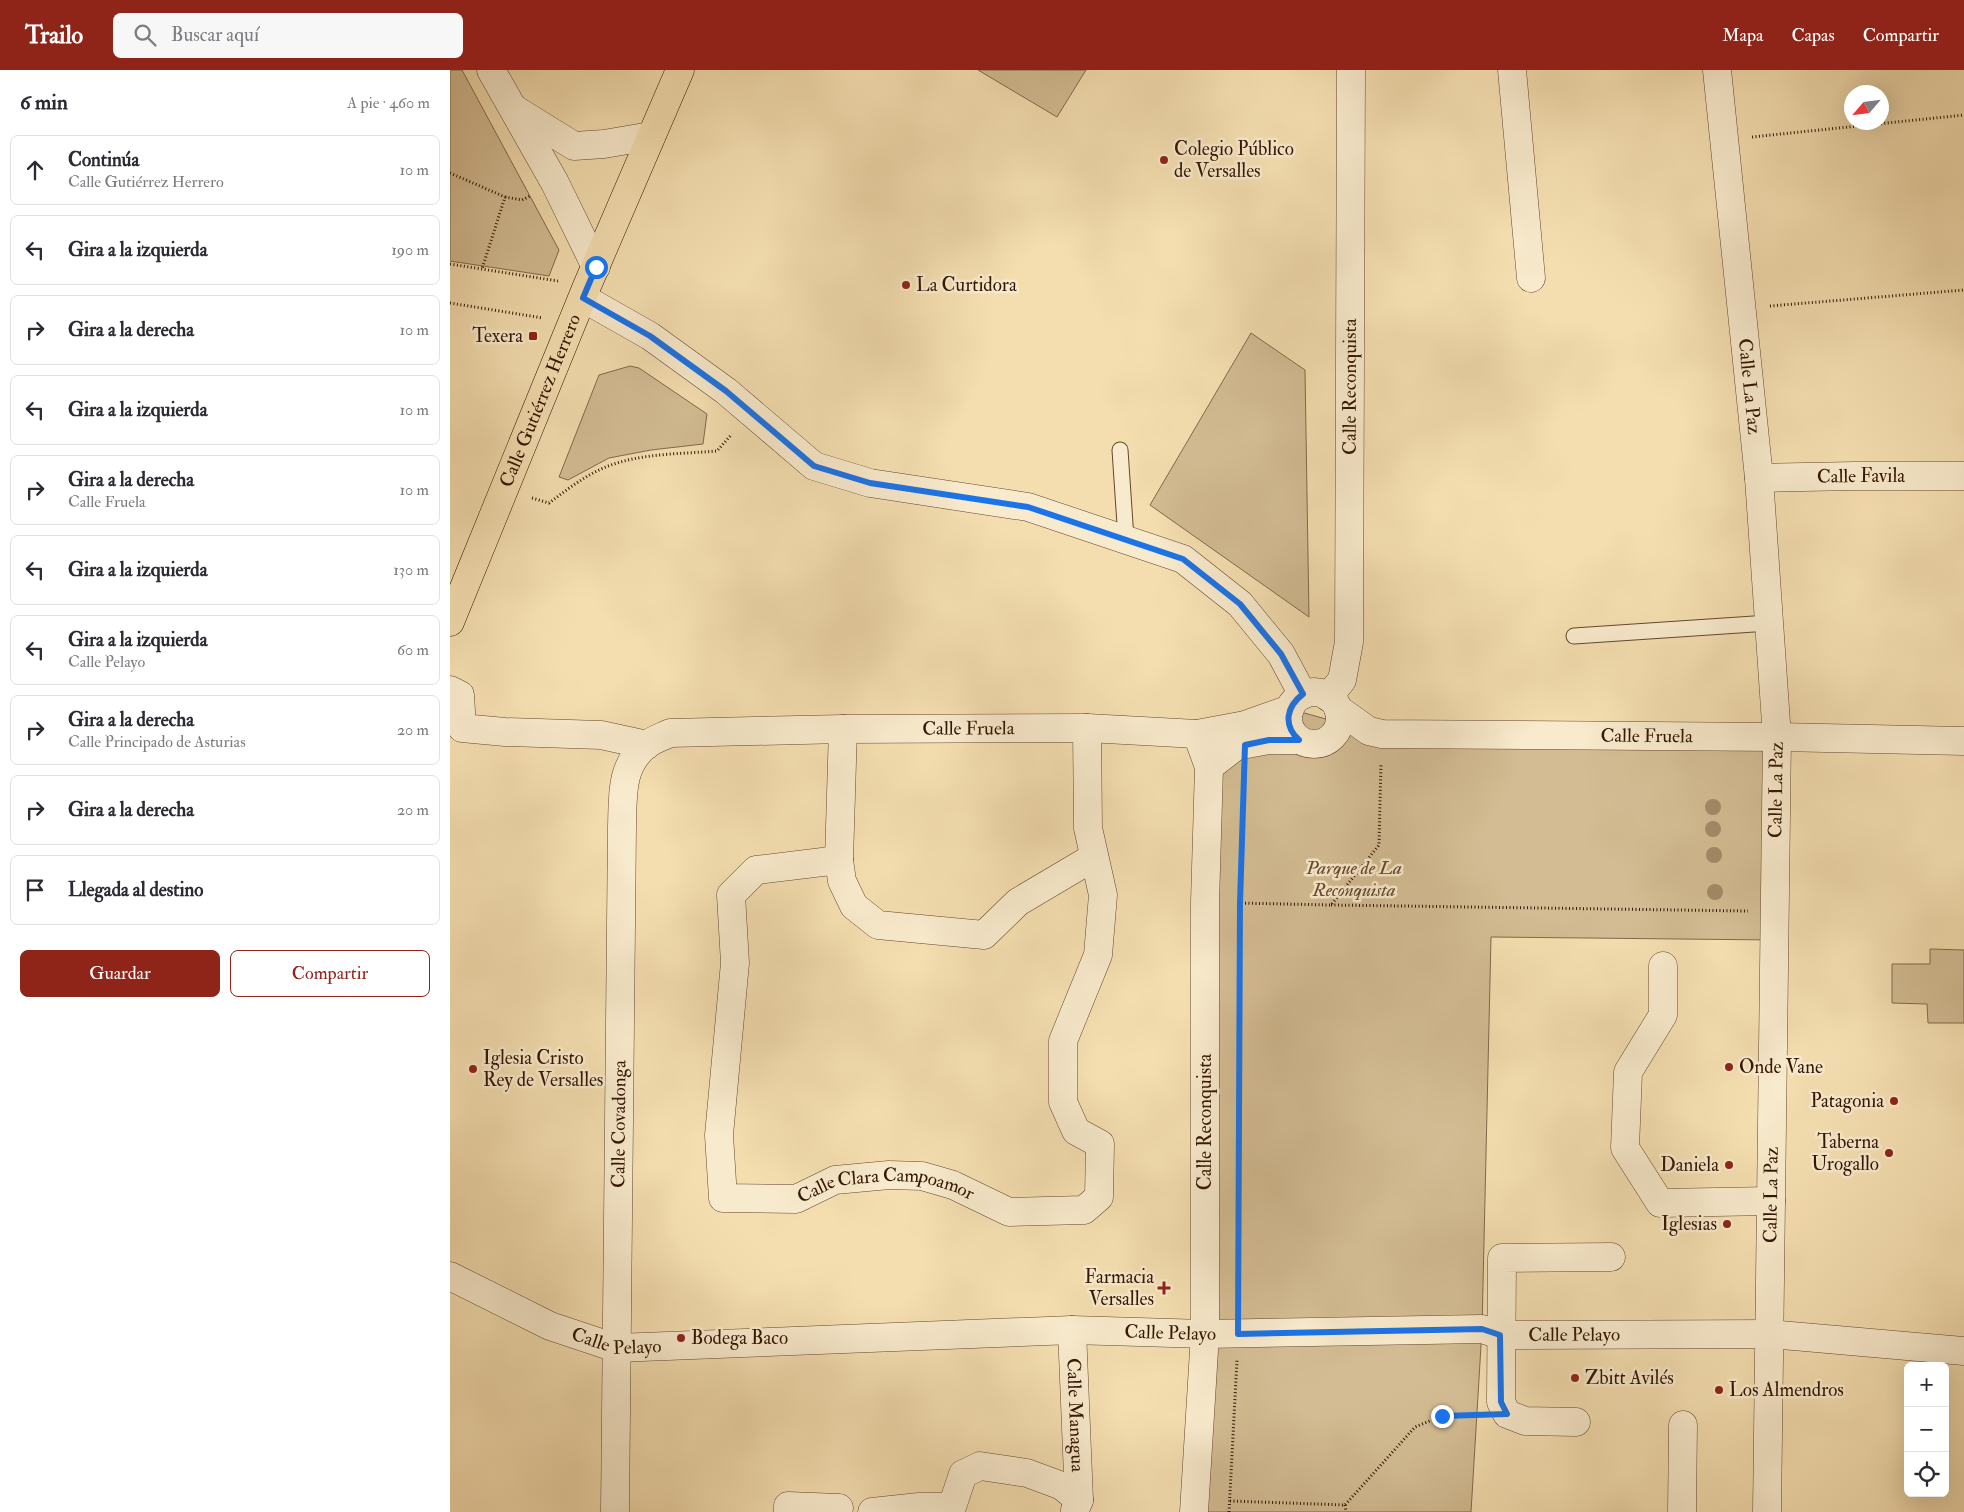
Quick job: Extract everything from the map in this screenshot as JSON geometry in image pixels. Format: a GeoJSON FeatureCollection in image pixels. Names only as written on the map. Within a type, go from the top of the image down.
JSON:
{"type":"FeatureCollection","features":[{"type":"Feature","properties":{"kind":"main road","name":"Calle Gutiérrez Herrero"},"geometry":{"type":"LineString","coordinates":[[450,622],[650,136],[680,70]]}},
{"type":"Feature","properties":{"kind":"street"},"geometry":{"type":"LineString","coordinates":[[491,70],[555,183],[585,294],[650,336],[726,391],[814,466],[870,483],[1028,507],[1183,559],[1240,604],[1281,654],[1315,702],[1340,720],[1337,730],[1330,739],[1320,744],[1309,744],[1299,740],[1269,740],[1236,746],[1209,767]]}},
{"type":"Feature","properties":{"kind":"street","name":"Calle Reconquista"},"geometry":{"type":"LineString","coordinates":[[1315,702],[1342,680],[1349,642],[1351,70]]}},
{"type":"Feature","properties":{"kind":"street"},"geometry":{"type":"LineString","coordinates":[[1512,70],[1531,278]]}},
{"type":"Feature","properties":{"kind":"street","name":"Calle La Paz"},"geometry":{"type":"LineString","coordinates":[[1717,70],[1759,478],[1776,737],[1768,1512]]}},
{"type":"Feature","properties":{"kind":"street"},"geometry":{"type":"LineString","coordinates":[[511,107],[574,146],[604,144],[650,136]]}},
{"type":"Feature","properties":{"kind":"street","name":"Calle Favila"},"geometry":{"type":"LineString","coordinates":[[1759,478],[1964,476]]}},
{"type":"Feature","properties":{"kind":"street"},"geometry":{"type":"LineString","coordinates":[[450,690],[460,695],[462,728],[505,732],[601,735],[646,745]]}},
{"type":"Feature","properties":{"kind":"street"},"geometry":{"type":"LineString","coordinates":[[1299,740],[1289,726],[1315,702]]}},
{"type":"Feature","properties":{"kind":"street","name":"Calle Fruela"},"geometry":{"type":"LineString","coordinates":[[646,745],[670,733],[843,729],[1087,728],[1197,734],[1245,725],[1315,702],[1369,732],[1382,734],[1776,737],[1964,741]]}},
{"type":"Feature","properties":{"kind":"street","name":"Calle Clara Campoamor"},"geometry":{"type":"LineString","coordinates":[[838,860],[756,870],[731,895],[735,963],[719,1135],[723,1198],[796,1199],[835,1180],[889,1175],[922,1176],[953,1185],[1009,1212],[1084,1210],[1099,1197],[1100,1144],[1076,1131],[1063,1102],[1063,1041],[1098,954],[1103,896],[1088,828],[1087,728]]}},
{"type":"Feature","properties":{"kind":"street"},"geometry":{"type":"LineString","coordinates":[[843,729],[838,860],[842,881],[854,906],[878,925],[984,935],[1018,902],[1094,857]]}},
{"type":"Feature","properties":{"kind":"street","name":"Calle Reconquista"},"geometry":{"type":"LineString","coordinates":[[1194,1512],[1205,1334],[1205,902],[1209,767],[1197,734]]}},
{"type":"Feature","properties":{"kind":"street","name":"Calle Covadonga"},"geometry":{"type":"LineString","coordinates":[[615,1512],[622,827],[624,782],[631,761],[646,745]]}},
{"type":"Feature","properties":{"kind":"street"},"geometry":{"type":"LineString","coordinates":[[1664,966],[1663,1015],[1628,1072],[1625,1148],[1660,1203],[1771,1201]]}},
{"type":"Feature","properties":{"kind":"street"},"geometry":{"type":"LineString","coordinates":[[1576,1422],[1525,1421],[1507,1414],[1501,1402],[1502,1258],[1611,1257]]}},
{"type":"Feature","properties":{"kind":"street","name":"Calle Pelayo"},"geometry":{"type":"LineString","coordinates":[[450,1276],[550,1326],[616,1348],[1072,1330],[1238,1334],[1482,1329],[1500,1335],[1770,1334],[1964,1352]]}},
{"type":"Feature","properties":{"kind":"street","name":"Calle Managua"},"geometry":{"type":"LineString","coordinates":[[1072,1330],[1076,1506]]}},
{"type":"Feature","properties":{"kind":"street"},"geometry":{"type":"LineString","coordinates":[[1682,1512],[1683,1424]]}},
{"type":"Feature","properties":{"kind":"street","name":"Calle Managua"},"geometry":{"type":"LineString","coordinates":[[872,1512],[919,1507],[952,1507],[963,1474],[980,1466],[1027,1473],[1062,1486],[1076,1506]]}},
{"type":"Feature","properties":{"kind":"street"},"geometry":{"type":"LineString","coordinates":[[788,1512],[788,1506],[839,1508]]}},
{"type":"Feature","properties":{"kind":"lane"},"geometry":{"type":"LineString","coordinates":[[1120,450],[1126,539]]}},
{"type":"Feature","properties":{"kind":"lane"},"geometry":{"type":"LineString","coordinates":[[1574,636],[1769,623]]}},
{"type":"Feature","properties":{"kind":"path"},"geometry":{"type":"LineString","coordinates":[[1724,140],[1964,115]]}},
{"type":"Feature","properties":{"kind":"path"},"geometry":{"type":"LineString","coordinates":[[450,173],[505,197],[482,269]]}},
{"type":"Feature","properties":{"kind":"path"},"geometry":{"type":"LineString","coordinates":[[450,264],[482,269],[585,294]]}},
{"type":"Feature","properties":{"kind":"path"},"geometry":{"type":"LineString","coordinates":[[1742,309],[1964,290]]}},
{"type":"Feature","properties":{"kind":"path"},"geometry":{"type":"LineString","coordinates":[[450,303],[585,294]]}},
{"type":"Feature","properties":{"kind":"path"},"geometry":{"type":"LineString","coordinates":[[504,491],[549,503],[579,482],[609,465],[637,458],[717,451],[751,412]]}},
{"type":"Feature","properties":{"kind":"path"},"geometry":{"type":"LineString","coordinates":[[1331,905],[1379,845],[1382,734]]}},
{"type":"Feature","properties":{"kind":"path"},"geometry":{"type":"LineString","coordinates":[[1229,1512],[1238,1334],[1240,903],[1245,745]]}},
{"type":"Feature","properties":{"kind":"path"},"geometry":{"type":"LineString","coordinates":[[1205,902],[1774,912]]}},
{"type":"Feature","properties":{"kind":"path"},"geometry":{"type":"LineString","coordinates":[[1345,1505],[1415,1427],[1442,1416],[1507,1414]]}},
{"type":"Feature","properties":{"kind":"path"},"geometry":{"type":"LineString","coordinates":[[1230,1501],[1345,1505]]}},
{"type":"Feature","properties":{"kind":"path"},"geometry":{"type":"LineString","coordinates":[[1345,1505],[1346,1512]]}},
{"type":"Feature","properties":{"kind":"green space"},"geometry":{"type":"Polygon","coordinates":[[[450,70],[462,70],[559,250],[549,276],[450,261],[450,70]]]}},
{"type":"Feature","properties":{"kind":"green space"},"geometry":{"type":"Polygon","coordinates":[[[978,70],[1086,70],[1057,117],[978,70]]]}},
{"type":"Feature","properties":{"kind":"green space"},"geometry":{"type":"Polygon","coordinates":[[[1251,333],[1305,370],[1309,617],[1150,505],[1251,333]]]}},
{"type":"Feature","properties":{"kind":"green space"},"geometry":{"type":"Polygon","coordinates":[[[630,366],[639,368],[707,414],[703,444],[651,450],[609,458],[568,480],[559,477],[599,375],[630,366]]]}},
{"type":"Feature","properties":{"kind":"green space","name":"Parque de La Reconquista"},"geometry":{"type":"Polygon","coordinates":[[[1290,709],[1369,731],[1777,737],[1774,940],[1491,937],[1482,1329],[1471,1512],[1194,1512],[1197,734],[1290,709]]]}},
{"type":"Feature","properties":{"kind":"green space"},"geometry":{"type":"Polygon","coordinates":[[[1930,949],[1964,950],[1964,1023],[1928,1023],[1927,1004],[1892,1003],[1892,964],[1930,964],[1930,949]]]}},
{"type":"Feature","properties":{"kind":"place","name":"Colegio Público de Versalles"},"geometry":{"type":"Point","coordinates":[1164,160]}},
{"type":"Feature","properties":{"kind":"place","name":"La Curtidora"},"geometry":{"type":"Point","coordinates":[906,285]}},
{"type":"Feature","properties":{"kind":"place","name":"Texera"},"geometry":{"type":"Point","coordinates":[533,336]}},
{"type":"Feature","properties":{"kind":"place","name":"Onde Vane"},"geometry":{"type":"Point","coordinates":[1729,1067]}},
{"type":"Feature","properties":{"kind":"place","name":"Iglesia Cristo Rey de Versalles"},"geometry":{"type":"Point","coordinates":[473,1069]}},
{"type":"Feature","properties":{"kind":"place","name":"Patagonia"},"geometry":{"type":"Point","coordinates":[1894,1101]}},
{"type":"Feature","properties":{"kind":"place","name":"Taberna Urogallo"},"geometry":{"type":"Point","coordinates":[1889,1153]}},
{"type":"Feature","properties":{"kind":"place","name":"Daniela"},"geometry":{"type":"Point","coordinates":[1729,1165]}},
{"type":"Feature","properties":{"kind":"place","name":"Iglesias"},"geometry":{"type":"Point","coordinates":[1727,1224]}},
{"type":"Feature","properties":{"kind":"place","name":"Farmacia Versalles"},"geometry":{"type":"Point","coordinates":[1164,1288]}},
{"type":"Feature","properties":{"kind":"place","name":"Bodega Baco"},"geometry":{"type":"Point","coordinates":[681,1338]}},
{"type":"Feature","properties":{"kind":"place","name":"Zbitt Avilés"},"geometry":{"type":"Point","coordinates":[1575,1378]}},
{"type":"Feature","properties":{"kind":"place","name":"Los Almendros"},"geometry":{"type":"Point","coordinates":[1719,1390]}},
{"type":"Feature","properties":{"kind":"route"},"geometry":{"type":"LineString","coordinates":[[596,267],[583,298],[650,336],[726,391],[814,466],[870,483],[1028,507],[1183,559],[1240,604],[1281,654],[1303,694],[1295,700],[1288,717],[1289,726],[1299,740],[1269,740],[1245,745],[1240,903],[1238,1334],[1482,1329],[1500,1335],[1501,1402],[1507,1414],[1442,1416]]}}]}
